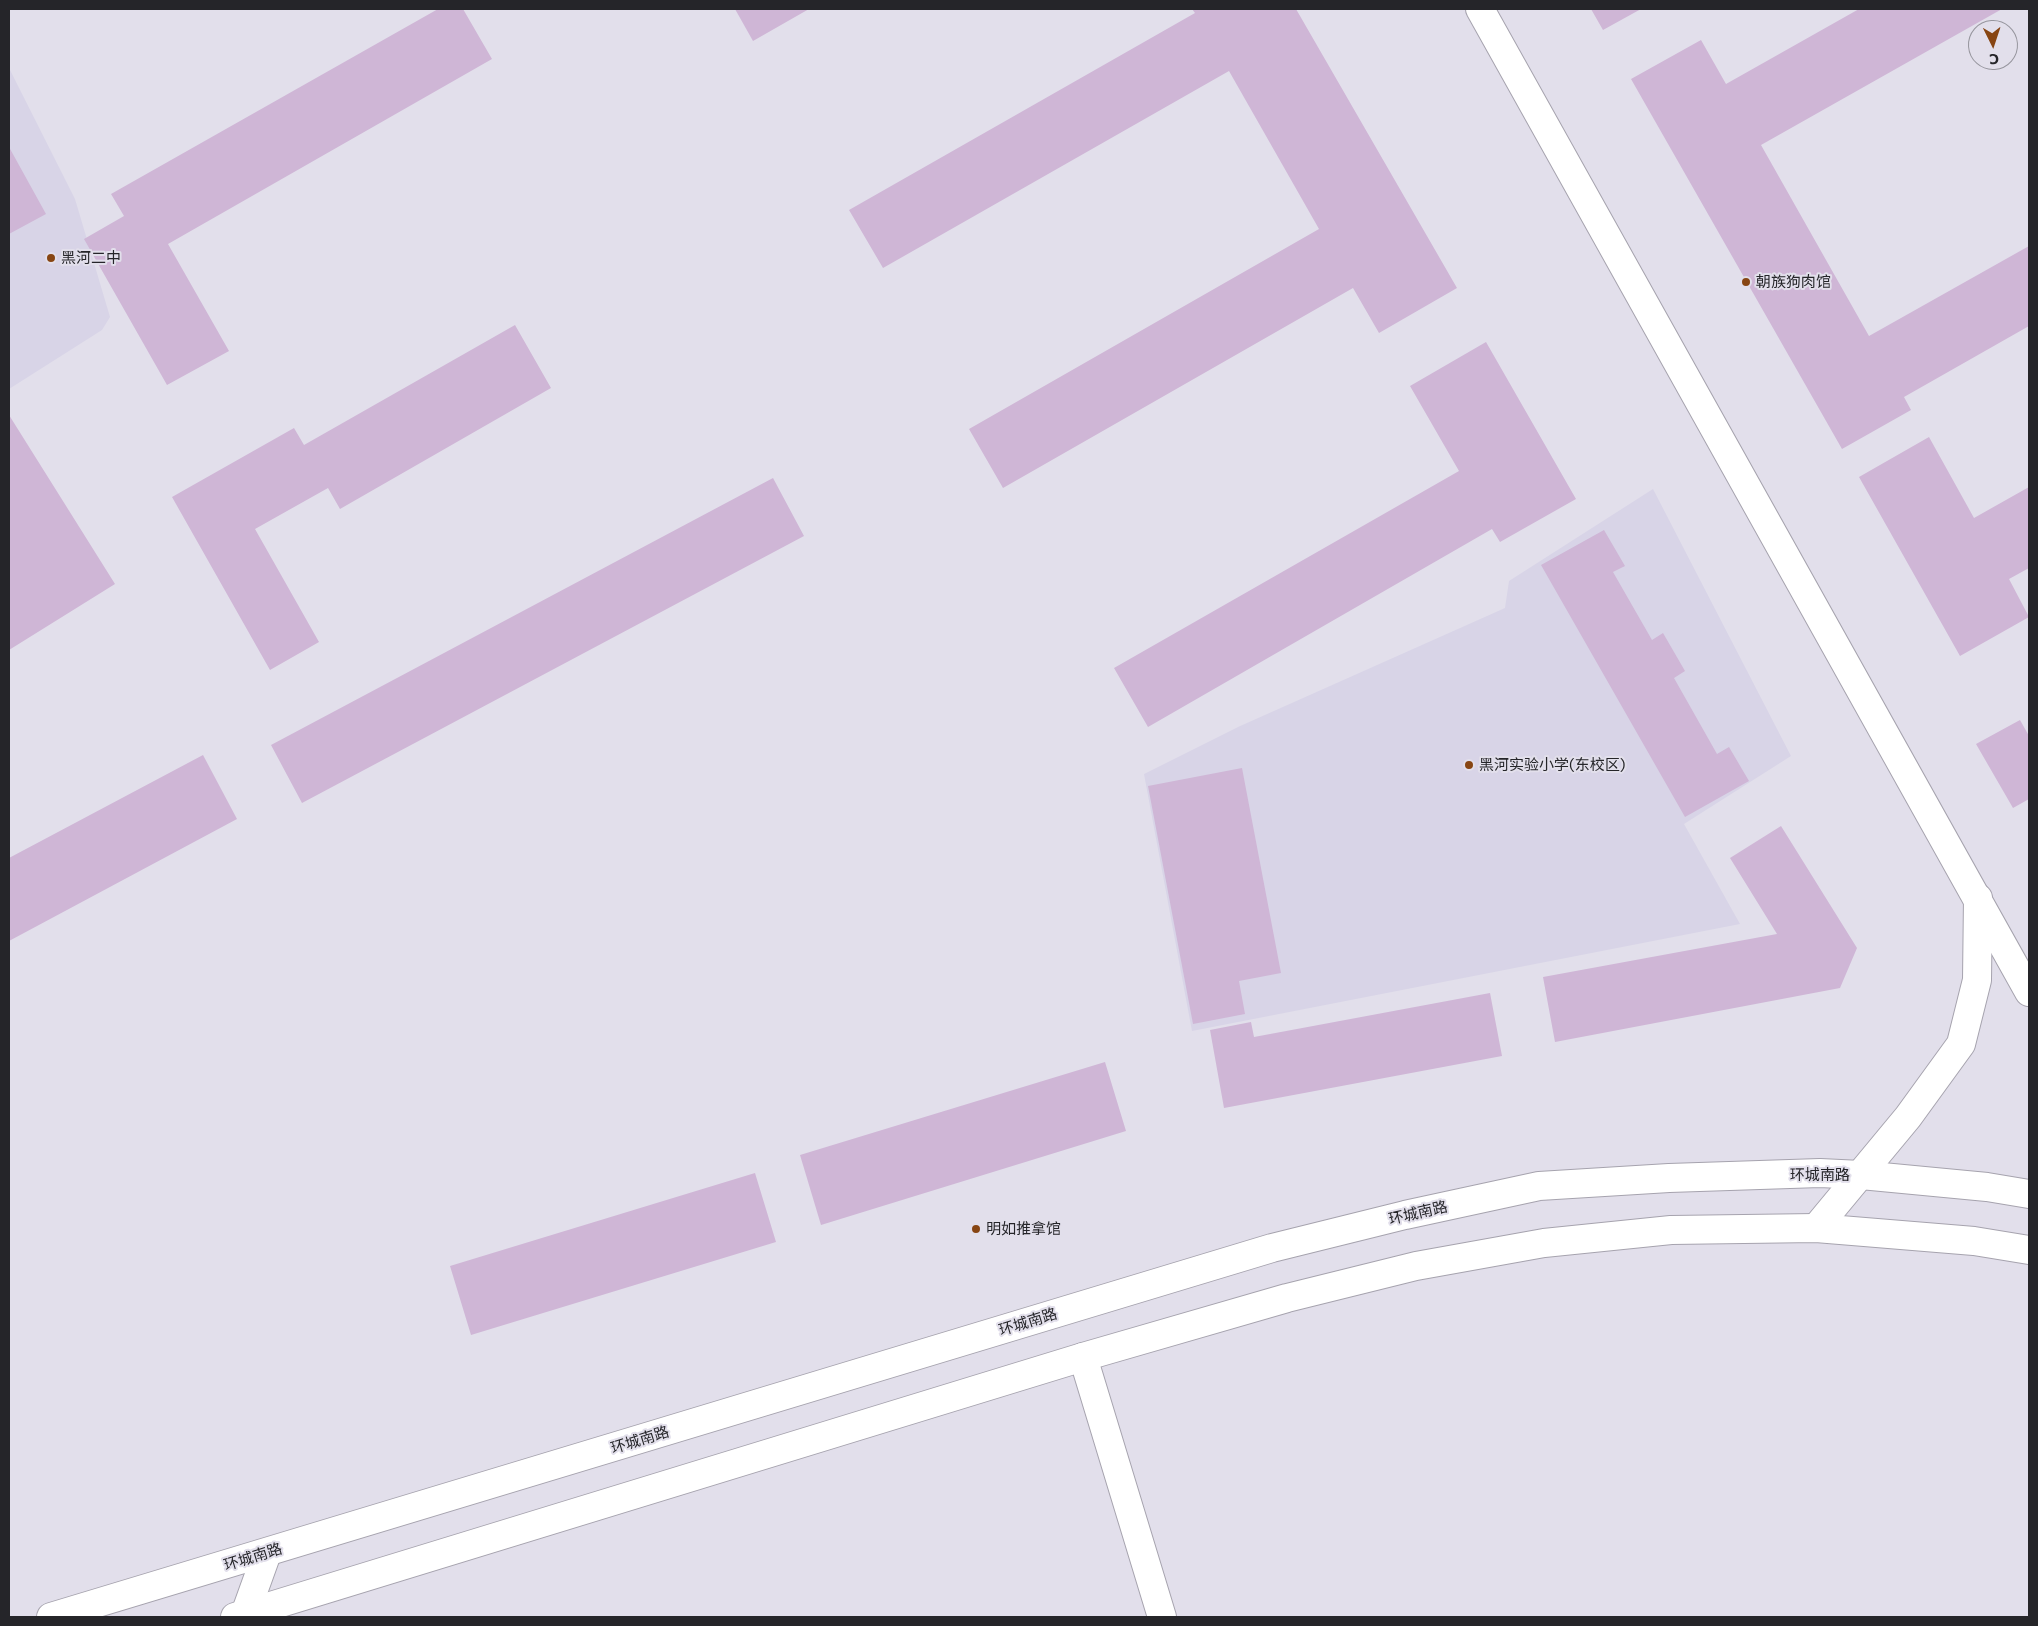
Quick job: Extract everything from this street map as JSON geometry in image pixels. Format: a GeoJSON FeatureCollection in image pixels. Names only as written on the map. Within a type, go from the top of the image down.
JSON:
{"type":"FeatureCollection","features":[{"type":"Feature","properties":{"kind":"main road"},"geometry":{"type":"LineString","coordinates":[[1480,9],[2029,992]]}},
{"type":"Feature","properties":{"kind":"main road"},"geometry":{"type":"LineString","coordinates":[[1816,1228],[1908,1117],[1961,1044],[1977,980],[1978,898]]}},
{"type":"Feature","properties":{"kind":"main road","name":"环城南路"},"geometry":{"type":"LineString","coordinates":[[51,1617],[1272,1248],[1405,1215],[1539,1186],[1669,1178],[1820,1174],[1860,1175],[1987,1187],[2029,1194]]}},
{"type":"Feature","properties":{"kind":"main road"},"geometry":{"type":"LineString","coordinates":[[242,1616],[1083,1357],[1287,1298],[1416,1266],[1544,1243],[1672,1230],[1816,1228],[1974,1241],[2029,1250]]}},
{"type":"Feature","properties":{"kind":"main road"},"geometry":{"type":"LineString","coordinates":[[1083,1357],[1162,1617]]}},
{"type":"Feature","properties":{"kind":"main road"},"geometry":{"type":"LineString","coordinates":[[242,1616],[267,1553]]}},
{"type":"Feature","properties":{"kind":"shaded area","name":"黑河二中"},"geometry":{"type":"Polygon","coordinates":[[[9,68],[75,199],[110,317],[102,330],[9,389],[9,68]]]}},
{"type":"Feature","properties":{"kind":"shaded area","name":"黑河实验小学(东校区)"},"geometry":{"type":"Polygon","coordinates":[[[1653,489],[1791,756],[1684,824],[1740,924],[1192,1031],[1144,774],[1238,727],[1505,608],[1509,581],[1653,489]]]}},
{"type":"Feature","properties":{"kind":"building"},"geometry":{"type":"Polygon","coordinates":[[[438,9],[463,9],[492,59],[168,244],[229,351],[167,385],[84,239],[124,216],[111,194],[438,9]]]}},
{"type":"Feature","properties":{"kind":"building"},"geometry":{"type":"Polygon","coordinates":[[[735,9],[809,9],[753,41],[735,9]]]}},
{"type":"Feature","properties":{"kind":"building"},"geometry":{"type":"Polygon","coordinates":[[[1192,9],[1296,9],[1457,288],[1379,333],[1353,288],[1003,488],[969,429],[1319,229],[1229,71],[883,268],[849,210],[1195,13],[1192,9]]]}},
{"type":"Feature","properties":{"kind":"building"},"geometry":{"type":"Polygon","coordinates":[[[1591,9],[1641,9],[1603,30],[1591,9]]]}},
{"type":"Feature","properties":{"kind":"building"},"geometry":{"type":"Polygon","coordinates":[[[1859,9],[2002,9],[1983,20],[1968,20],[1968,28],[1761,145],[1869,336],[2029,246],[2029,326],[1904,397],[1911,410],[1842,449],[1631,79],[1701,40],[1726,84],[1859,9]]]}},
{"type":"Feature","properties":{"kind":"building"},"geometry":{"type":"Polygon","coordinates":[[[9,147],[46,214],[9,234],[9,147]]]}},
{"type":"Feature","properties":{"kind":"building"},"geometry":{"type":"Polygon","coordinates":[[[515,325],[551,388],[340,509],[328,488],[255,529],[319,642],[270,670],[172,497],[294,428],[304,445],[515,325]]]}},
{"type":"Feature","properties":{"kind":"building"},"geometry":{"type":"Polygon","coordinates":[[[1486,342],[1576,499],[1500,542],[1492,529],[1148,727],[1114,668],[1459,471],[1410,386],[1486,342]]]}},
{"type":"Feature","properties":{"kind":"building"},"geometry":{"type":"Polygon","coordinates":[[[9,415],[115,584],[9,650],[9,415]]]}},
{"type":"Feature","properties":{"kind":"building"},"geometry":{"type":"Polygon","coordinates":[[[1929,437],[1974,518],[2029,487],[2029,568],[2009,579],[2029,617],[1960,656],[1859,477],[1929,437]]]}},
{"type":"Feature","properties":{"kind":"building"},"geometry":{"type":"Polygon","coordinates":[[[773,478],[804,536],[302,803],[271,745],[773,478]]]}},
{"type":"Feature","properties":{"kind":"building"},"geometry":{"type":"Polygon","coordinates":[[[1604,530],[1625,566],[1613,572],[1652,640],[1663,633],[1685,671],[1674,678],[1717,754],[1729,747],[1749,781],[1685,817],[1541,565],[1604,530]]]}},
{"type":"Feature","properties":{"kind":"building"},"geometry":{"type":"Polygon","coordinates":[[[2020,720],[2029,736],[2029,799],[2013,808],[1976,744],[2020,720]]]}},
{"type":"Feature","properties":{"kind":"building"},"geometry":{"type":"Polygon","coordinates":[[[203,755],[237,819],[9,941],[9,858],[203,755]]]}},
{"type":"Feature","properties":{"kind":"building"},"geometry":{"type":"Polygon","coordinates":[[[1242,768],[1281,973],[1239,981],[1245,1014],[1193,1024],[1148,786],[1242,768]]]}},
{"type":"Feature","properties":{"kind":"building"},"geometry":{"type":"Polygon","coordinates":[[[1781,826],[1857,948],[1840,988],[1555,1042],[1543,977],[1777,934],[1730,858],[1781,826]]]}},
{"type":"Feature","properties":{"kind":"building"},"geometry":{"type":"Polygon","coordinates":[[[1490,993],[1502,1056],[1224,1108],[1210,1030],[1251,1022],[1254,1037],[1490,993]]]}},
{"type":"Feature","properties":{"kind":"building"},"geometry":{"type":"Polygon","coordinates":[[[1105,1062],[1126,1131],[821,1225],[800,1155],[1105,1062]]]}},
{"type":"Feature","properties":{"kind":"building"},"geometry":{"type":"Polygon","coordinates":[[[755,1173],[776,1242],[471,1335],[450,1266],[755,1173]]]}},
{"type":"Feature","properties":{"kind":"place","name":"黑河二中"},"geometry":{"type":"Point","coordinates":[51,258]}},
{"type":"Feature","properties":{"kind":"place","name":"朝族狗肉馆"},"geometry":{"type":"Point","coordinates":[1746,282]}},
{"type":"Feature","properties":{"kind":"place","name":"黑河实验小学(东校区)"},"geometry":{"type":"Point","coordinates":[1469,765]}},
{"type":"Feature","properties":{"kind":"place","name":"明如推拿馆"},"geometry":{"type":"Point","coordinates":[976,1229]}}]}
